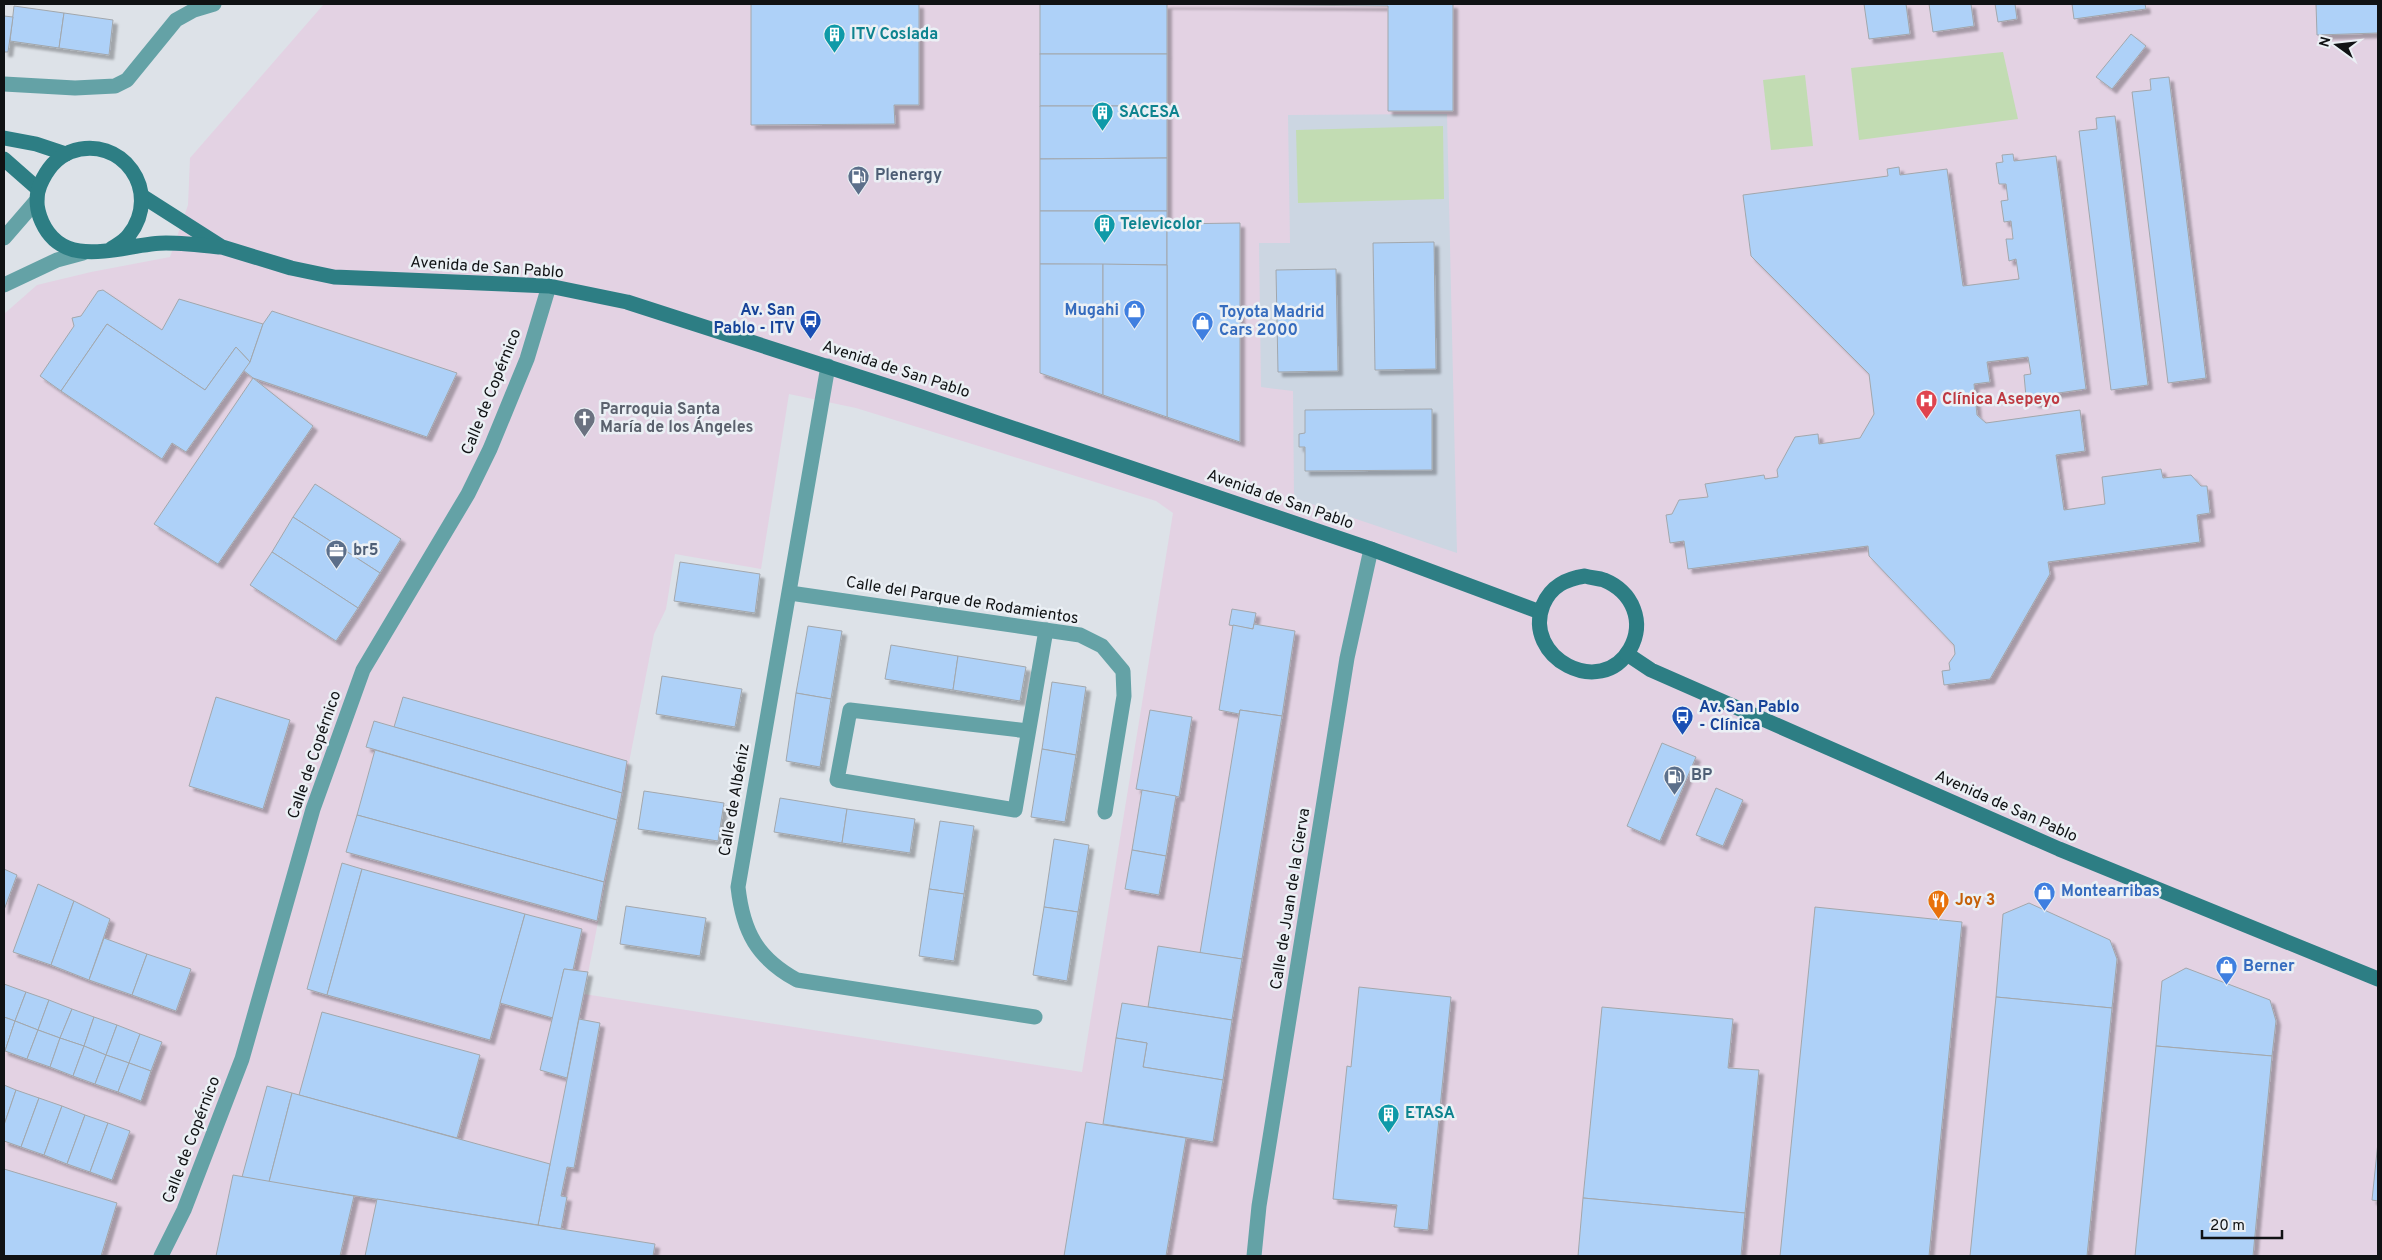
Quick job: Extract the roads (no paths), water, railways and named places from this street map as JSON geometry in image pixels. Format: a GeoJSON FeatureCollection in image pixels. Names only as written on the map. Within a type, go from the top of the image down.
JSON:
{"type":"FeatureCollection","features":[{"type":"Feature","properties":{"kind":"street"},"geometry":{"type":"LineString","coordinates":[[4,84],[75,88],[115,86],[127,80],[176,20],[194,10],[214,4]]}},
{"type":"Feature","properties":{"kind":"street"},"geometry":{"type":"LineString","coordinates":[[4,138],[36,144],[66,154]]}},
{"type":"Feature","properties":{"kind":"street"},"geometry":{"type":"LineString","coordinates":[[111,249],[128,237],[140,218],[142,196],[139,182],[132,169],[122,158],[109,152],[94,148],[80,149],[66,154],[53,163],[44,175],[38,195],[39,215],[45,229],[68,249],[83,253],[97,253],[111,249],[166,243],[222,247]]}},
{"type":"Feature","properties":{"kind":"street"},"geometry":{"type":"LineString","coordinates":[[4,159],[38,195]]}},
{"type":"Feature","properties":{"kind":"street"},"geometry":{"type":"LineString","coordinates":[[4,238],[38,195]]}},
{"type":"Feature","properties":{"kind":"street"},"geometry":{"type":"LineString","coordinates":[[142,196],[222,247]]}},
{"type":"Feature","properties":{"kind":"street","name":"Avenida de San Pablo"},"geometry":{"type":"LineString","coordinates":[[222,247],[291,268],[334,276],[549,286],[627,302],[828,366],[1371,549],[1540,612]]}},
{"type":"Feature","properties":{"kind":"street"},"geometry":{"type":"LineString","coordinates":[[4,285],[58,260],[83,253]]}},
{"type":"Feature","properties":{"kind":"street","name":"Calle de Copérnico"},"geometry":{"type":"LineString","coordinates":[[161,1256],[184,1210],[242,1059],[313,809],[363,670],[468,494],[490,449],[527,359],[549,286]]}},
{"type":"Feature","properties":{"kind":"street","name":"Calle de Albéniz"},"geometry":{"type":"LineString","coordinates":[[828,366],[738,887],[745,927],[759,950],[778,970],[797,980],[1036,1017]]}},
{"type":"Feature","properties":{"kind":"street","name":"Calle de Juan de la Cierva"},"geometry":{"type":"LineString","coordinates":[[1254,1256],[1262,1188],[1344,678],[1371,549]]}},
{"type":"Feature","properties":{"kind":"street"},"geometry":{"type":"LineString","coordinates":[[1585,576],[1604,580],[1620,591],[1631,602],[1638,620],[1636,634],[1626,654],[1618,664],[1598,673],[1583,671],[1569,666],[1553,655],[1543,643],[1539,629],[1540,612],[1546,598],[1555,587],[1569,579],[1585,576]]}},
{"type":"Feature","properties":{"kind":"street","name":"Calle del Parque de Rodamientos"},"geometry":{"type":"LineString","coordinates":[[790,593],[1080,635],[1102,646],[1123,671],[1124,696],[1105,812]]}},
{"type":"Feature","properties":{"kind":"street"},"geometry":{"type":"LineString","coordinates":[[1028,730],[850,710],[837,780],[1014,810],[1046,630]]}},
{"type":"Feature","properties":{"kind":"street","name":"Avenida de San Pablo"},"geometry":{"type":"LineString","coordinates":[[1626,654],[1651,670],[2059,850],[2378,979]]}},
{"type":"Feature","properties":{"kind":"place","name":"ITV Coslada"},"geometry":{"type":"Point","coordinates":[835,54]}},
{"type":"Feature","properties":{"kind":"place","name":"SACESA"},"geometry":{"type":"Point","coordinates":[1103,132]}},
{"type":"Feature","properties":{"kind":"place","name":"Plenergy"},"geometry":{"type":"Point","coordinates":[859,195]}},
{"type":"Feature","properties":{"kind":"place","name":"Televicolor"},"geometry":{"type":"Point","coordinates":[1104,244]}},
{"type":"Feature","properties":{"kind":"place","name":"Mugahi"},"geometry":{"type":"Point","coordinates":[1135,330]}},
{"type":"Feature","properties":{"kind":"place","name":"Av. San Pablo - ITV"},"geometry":{"type":"Point","coordinates":[811,339]}},
{"type":"Feature","properties":{"kind":"place","name":"Toyota Madrid Cars 2000"},"geometry":{"type":"Point","coordinates":[1203,341]}},
{"type":"Feature","properties":{"kind":"place","name":"Clínica Asepeyo"},"geometry":{"type":"Point","coordinates":[1926,419]}},
{"type":"Feature","properties":{"kind":"place","name":"Parroquia Santa María de los Ángeles"},"geometry":{"type":"Point","coordinates":[584,438]}},
{"type":"Feature","properties":{"kind":"place","name":"br5"},"geometry":{"type":"Point","coordinates":[337,570]}},
{"type":"Feature","properties":{"kind":"place","name":"Av. San Pablo - Clínica"},"geometry":{"type":"Point","coordinates":[1683,736]}},
{"type":"Feature","properties":{"kind":"place","name":"BP"},"geometry":{"type":"Point","coordinates":[1675,795]}},
{"type":"Feature","properties":{"kind":"place","name":"Montearribas"},"geometry":{"type":"Point","coordinates":[2045,911]}},
{"type":"Feature","properties":{"kind":"place","name":"Joy 3"},"geometry":{"type":"Point","coordinates":[1939,920]}},
{"type":"Feature","properties":{"kind":"place","name":"Berner"},"geometry":{"type":"Point","coordinates":[2227,986]}},
{"type":"Feature","properties":{"kind":"place","name":"ETASA"},"geometry":{"type":"Point","coordinates":[1389,1133]}}]}
